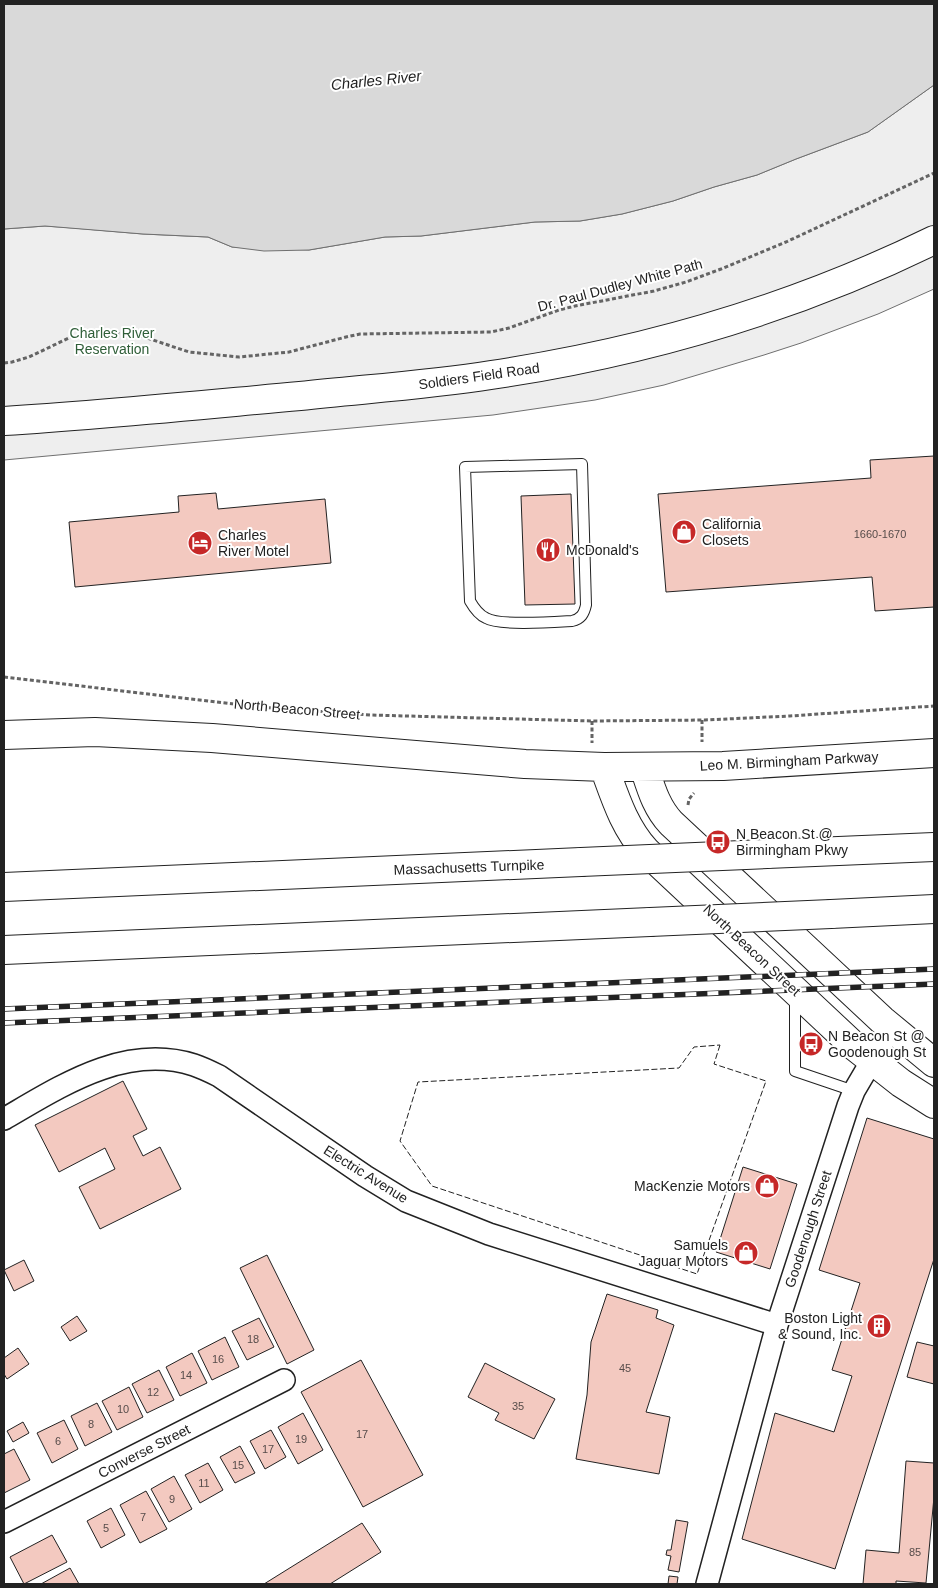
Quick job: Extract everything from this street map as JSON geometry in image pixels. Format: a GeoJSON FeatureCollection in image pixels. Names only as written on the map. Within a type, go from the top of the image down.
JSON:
{"type":"FeatureCollection","features":[{"type":"Feature","properties":{"kind":"main road","name":"Soldiers Field Road"},"geometry":{"type":"LineString","coordinates":[[4,421],[190,406],[420,384],[490,376],[567,362],[681,336],[745,317],[858,275],[934,240]]}},
{"type":"Feature","properties":{"kind":"main road"},"geometry":{"type":"LineString","coordinates":[[4,715],[95,732]]}},
{"type":"Feature","properties":{"kind":"main road"},"geometry":{"type":"LineString","coordinates":[[4,735],[95,732],[220,738],[525,764],[598,759],[644,768],[656,802],[666,818],[892,1028],[934,1063]]}},
{"type":"Feature","properties":{"kind":"main road","name":"Leo M. Birmingham Parkway"},"geometry":{"type":"LineString","coordinates":[[644,768],[751,764],[934,753]]}},
{"type":"Feature","properties":{"kind":"main road","name":"North Beacon Street"},"geometry":{"type":"LineString","coordinates":[[598,759],[626,823],[642,846],[871,1061],[900,1083],[934,1104]]}},
{"type":"Feature","properties":{"kind":"main road","name":"Massachusetts Turnpike"},"geometry":{"type":"LineString","coordinates":[[4,887],[934,847]]}},
{"type":"Feature","properties":{"kind":"main road"},"geometry":{"type":"LineString","coordinates":[[4,950],[934,909]]}},
{"type":"Feature","properties":{"kind":"street","name":"Goodenough Street"},"geometry":{"type":"LineString","coordinates":[[707,1584],[777,1325],[854,1091],[892,1028]]}},
{"type":"Feature","properties":{"kind":"street","name":"Electric Avenue"},"geometry":{"type":"LineString","coordinates":[[14,1116],[60,1087],[93,1071],[120,1063],[145,1059],[171,1060],[195,1065],[219,1076],[364,1176],[406,1201],[489,1234],[777,1325]]}},
{"type":"Feature","properties":{"kind":"street","name":"Converse Street"},"geometry":{"type":"LineString","coordinates":[[4,1522],[284,1380]]}},
{"type":"Feature","properties":{"kind":"lane"},"geometry":{"type":"LineString","coordinates":[[582,464],[586,605],[584,613],[578,619],[572,621],[495,622],[478,613],[470,601],[465,467],[582,464]]}},
{"type":"Feature","properties":{"kind":"lane"},"geometry":{"type":"LineString","coordinates":[[795,991],[795,1071],[854,1091]]}},
{"type":"Feature","properties":{"kind":"path","name":"Dr. Paul Dudley White Path"},"geometry":{"type":"LineString","coordinates":[[4,363],[30,357],[74,336],[95,333],[141,336],[189,352],[238,357],[289,352],[346,336],[360,334],[491,332],[510,328],[559,310],[654,291],[686,282],[786,242],[934,173]]}},
{"type":"Feature","properties":{"kind":"path","name":"North Beacon Street"},"geometry":{"type":"LineString","coordinates":[[4,677],[165,697],[305,711],[370,715],[592,721],[702,720]]}},
{"type":"Feature","properties":{"kind":"path"},"geometry":{"type":"LineString","coordinates":[[702,743],[702,720],[934,706]]}},
{"type":"Feature","properties":{"kind":"path"},"geometry":{"type":"LineString","coordinates":[[592,721],[598,759]]}},
{"type":"Feature","properties":{"kind":"path"},"geometry":{"type":"LineString","coordinates":[[689,810],[689,799],[698,790]]}},
{"type":"Feature","properties":{"kind":"green space","name":"Charles River Reservation"},"geometry":{"type":"Polygon","coordinates":[[[934,85],[934,289],[878,314],[764,355],[664,385],[595,400],[493,415],[4,460],[4,229],[45,226],[208,237],[232,247],[309,250],[385,237],[421,236],[535,222],[580,221],[622,214],[673,201],[757,175],[868,132],[934,85]]]}},
{"type":"Feature","properties":{"kind":"water","name":"Charles River"},"geometry":{"type":"Polygon","coordinates":[[[4,4],[934,4],[934,85],[868,132],[757,175],[673,201],[622,214],[580,221],[535,222],[421,236],[385,237],[309,250],[264,251],[232,247],[208,237],[45,226],[4,229],[4,4]]]}},
{"type":"Feature","properties":{"kind":"building"},"geometry":{"type":"Polygon","coordinates":[[[934,456],[934,607],[875,611],[872,577],[666,592],[658,494],[871,478],[870,460],[934,456]]]}},
{"type":"Feature","properties":{"kind":"building","name":"Charles River Motel"},"geometry":{"type":"Polygon","coordinates":[[[216,493],[218,509],[325,499],[331,563],[75,587],[69,522],[179,512],[178,496],[216,493]]]}},
{"type":"Feature","properties":{"kind":"building","name":"McDonald's"},"geometry":{"type":"Polygon","coordinates":[[[571,494],[575,604],[525,605],[521,496],[571,494]]]}},
{"type":"Feature","properties":{"kind":"building"},"geometry":{"type":"Polygon","coordinates":[[[123,1081],[147,1129],[133,1136],[143,1156],[160,1147],[181,1189],[100,1229],[79,1187],[115,1169],[105,1148],[59,1172],[35,1125],[123,1081]]]}},
{"type":"Feature","properties":{"kind":"building","name":"Boston Light & Sound, Inc."},"geometry":{"type":"Polygon","coordinates":[[[867,1118],[934,1139],[934,1259],[835,1569],[742,1539],[775,1413],[834,1432],[852,1376],[832,1370],[860,1283],[819,1270],[867,1118]]]}},
{"type":"Feature","properties":{"kind":"building"},"geometry":{"type":"Polygon","coordinates":[[[743,1167],[797,1184],[770,1269],[716,1252],[743,1167]]]}},
{"type":"Feature","properties":{"kind":"building"},"geometry":{"type":"Polygon","coordinates":[[[267,1255],[314,1350],[287,1364],[240,1268],[267,1255]]]}},
{"type":"Feature","properties":{"kind":"building"},"geometry":{"type":"Polygon","coordinates":[[[24,1260],[34,1281],[14,1291],[4,1270],[24,1260]]]}},
{"type":"Feature","properties":{"kind":"building"},"geometry":{"type":"Polygon","coordinates":[[[607,1294],[658,1310],[656,1318],[674,1325],[646,1412],[670,1417],[659,1474],[576,1459],[587,1395],[591,1342],[607,1294]]]}},
{"type":"Feature","properties":{"kind":"building"},"geometry":{"type":"Polygon","coordinates":[[[77,1316],[87,1331],[70,1341],[61,1327],[77,1316]]]}},
{"type":"Feature","properties":{"kind":"building"},"geometry":{"type":"Polygon","coordinates":[[[259,1318],[274,1347],[247,1360],[232,1331],[259,1318]]]}},
{"type":"Feature","properties":{"kind":"building"},"geometry":{"type":"Polygon","coordinates":[[[225,1337],[239,1367],[212,1380],[198,1351],[225,1337]]]}},
{"type":"Feature","properties":{"kind":"building"},"geometry":{"type":"Polygon","coordinates":[[[917,1342],[934,1346],[934,1384],[907,1377],[917,1342]]]}},
{"type":"Feature","properties":{"kind":"building"},"geometry":{"type":"Polygon","coordinates":[[[18,1348],[29,1364],[7,1379],[4,1374],[4,1358],[18,1348]]]}},
{"type":"Feature","properties":{"kind":"building"},"geometry":{"type":"Polygon","coordinates":[[[192,1353],[207,1383],[180,1396],[166,1367],[192,1353]]]}},
{"type":"Feature","properties":{"kind":"building"},"geometry":{"type":"Polygon","coordinates":[[[361,1360],[423,1475],[363,1507],[301,1392],[361,1360]]]}},
{"type":"Feature","properties":{"kind":"building"},"geometry":{"type":"Polygon","coordinates":[[[485,1363],[555,1399],[534,1439],[495,1420],[499,1413],[468,1397],[485,1363]]]}},
{"type":"Feature","properties":{"kind":"building"},"geometry":{"type":"Polygon","coordinates":[[[159,1370],[174,1400],[147,1413],[132,1384],[159,1370]]]}},
{"type":"Feature","properties":{"kind":"building"},"geometry":{"type":"Polygon","coordinates":[[[129,1387],[143,1417],[117,1430],[102,1401],[129,1387]]]}},
{"type":"Feature","properties":{"kind":"building"},"geometry":{"type":"Polygon","coordinates":[[[97,1403],[112,1432],[85,1446],[71,1416],[97,1403]]]}},
{"type":"Feature","properties":{"kind":"building"},"geometry":{"type":"Polygon","coordinates":[[[303,1413],[323,1450],[298,1464],[278,1427],[303,1413]]]}},
{"type":"Feature","properties":{"kind":"building"},"geometry":{"type":"Polygon","coordinates":[[[64,1420],[78,1449],[52,1463],[37,1433],[64,1420]]]}},
{"type":"Feature","properties":{"kind":"building"},"geometry":{"type":"Polygon","coordinates":[[[23,1422],[29,1433],[13,1442],[7,1431],[23,1422]]]}},
{"type":"Feature","properties":{"kind":"building"},"geometry":{"type":"Polygon","coordinates":[[[271,1430],[286,1457],[265,1469],[250,1441],[271,1430]]]}},
{"type":"Feature","properties":{"kind":"building"},"geometry":{"type":"Polygon","coordinates":[[[240,1446],[255,1473],[235,1483],[220,1457],[240,1446]]]}},
{"type":"Feature","properties":{"kind":"building"},"geometry":{"type":"Polygon","coordinates":[[[14,1449],[30,1480],[4,1493],[4,1454],[14,1449]]]}},
{"type":"Feature","properties":{"kind":"building"},"geometry":{"type":"Polygon","coordinates":[[[906,1461],[934,1463],[934,1497],[926,1583],[896,1581],[896,1584],[863,1584],[866,1550],[899,1553],[906,1461]]]}},
{"type":"Feature","properties":{"kind":"building"},"geometry":{"type":"Polygon","coordinates":[[[208,1463],[223,1490],[200,1503],[185,1475],[208,1463]]]}},
{"type":"Feature","properties":{"kind":"building"},"geometry":{"type":"Polygon","coordinates":[[[174,1476],[192,1509],[169,1522],[151,1489],[174,1476]]]}},
{"type":"Feature","properties":{"kind":"building"},"geometry":{"type":"Polygon","coordinates":[[[146,1491],[167,1529],[140,1543],[120,1505],[146,1491]]]}},
{"type":"Feature","properties":{"kind":"building"},"geometry":{"type":"Polygon","coordinates":[[[111,1508],[125,1535],[101,1548],[87,1521],[111,1508]]]}},
{"type":"Feature","properties":{"kind":"building"},"geometry":{"type":"Polygon","coordinates":[[[676,1520],[688,1522],[679,1572],[668,1570],[671,1556],[666,1555],[667,1550],[671,1550],[676,1520]]]}},
{"type":"Feature","properties":{"kind":"building"},"geometry":{"type":"Polygon","coordinates":[[[362,1523],[381,1552],[330,1584],[264,1584],[362,1523]]]}},
{"type":"Feature","properties":{"kind":"building"},"geometry":{"type":"Polygon","coordinates":[[[52,1535],[67,1562],[24,1584],[10,1557],[52,1535]]]}},
{"type":"Feature","properties":{"kind":"building"},"geometry":{"type":"Polygon","coordinates":[[[70,1568],[79,1584],[41,1584],[70,1568]]]}},
{"type":"Feature","properties":{"kind":"building"},"geometry":{"type":"Polygon","coordinates":[[[669,1576],[678,1577],[677,1584],[668,1584],[669,1576]]]}},
{"type":"Feature","properties":{"kind":"railway"},"geometry":{"type":"LineString","coordinates":[[4,1009],[934,969]]}},
{"type":"Feature","properties":{"kind":"railway"},"geometry":{"type":"LineString","coordinates":[[4,1023],[934,984]]}},
{"type":"Feature","properties":{"kind":"fence"},"geometry":{"type":"LineString","coordinates":[[720,1045],[714,1064],[766,1081],[697,1274],[432,1186],[400,1141],[418,1082],[679,1068],[694,1047],[720,1045]]}},
{"type":"Feature","properties":{"kind":"place","name":"California Closets"},"geometry":{"type":"Point","coordinates":[684,532]}},
{"type":"Feature","properties":{"kind":"place","name":"Charles River Motel"},"geometry":{"type":"Point","coordinates":[200,543]}},
{"type":"Feature","properties":{"kind":"place","name":"McDonald's"},"geometry":{"type":"Point","coordinates":[548,550]}},
{"type":"Feature","properties":{"kind":"place","name":"N Beacon St @ Birmingham Pkwy"},"geometry":{"type":"Point","coordinates":[718,842]}},
{"type":"Feature","properties":{"kind":"place","name":"N Beacon St @ Goodenough St"},"geometry":{"type":"Point","coordinates":[811,1044]}},
{"type":"Feature","properties":{"kind":"place","name":"MacKenzie Motors"},"geometry":{"type":"Point","coordinates":[767,1186]}},
{"type":"Feature","properties":{"kind":"place","name":"Samuels Jaguar Motors"},"geometry":{"type":"Point","coordinates":[746,1253]}},
{"type":"Feature","properties":{"kind":"place","name":"Boston Light & Sound, Inc."},"geometry":{"type":"Point","coordinates":[879,1326]}}]}
